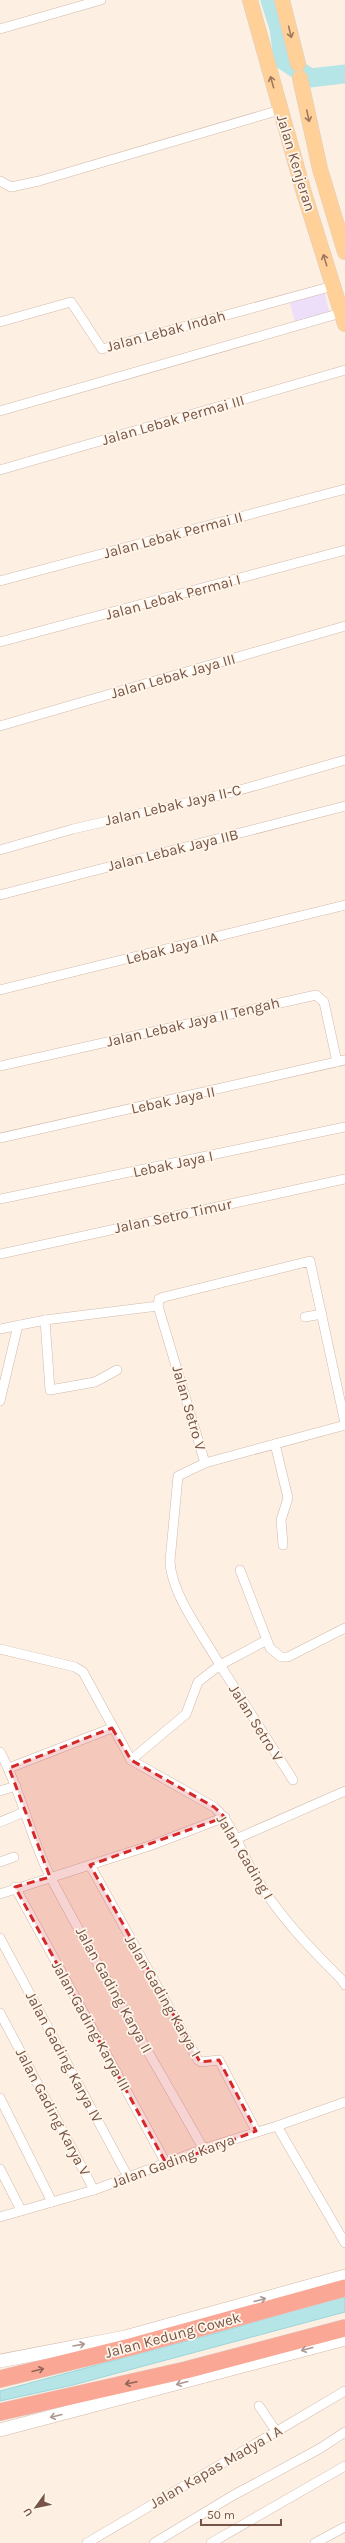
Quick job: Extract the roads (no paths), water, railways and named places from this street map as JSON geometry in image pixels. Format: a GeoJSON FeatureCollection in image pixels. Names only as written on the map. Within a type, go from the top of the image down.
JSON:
{"type":"FeatureCollection","features":[{"type":"Feature","properties":{"kind":"highway","name":"Jalan Kedung Cowek"},"geometry":{"type":"LineString","coordinates":[[0,2379],[130,2347],[345,2288]]}},
{"type":"Feature","properties":{"kind":"highway"},"geometry":{"type":"LineString","coordinates":[[0,2412],[186,2370],[345,2328]]}},
{"type":"Feature","properties":{"kind":"highway"},"geometry":{"type":"LineString","coordinates":[[0,2408],[52,2397],[66,2396]]}},
{"type":"Feature","properties":{"kind":"main road","name":"Jalan Kenjeran"},"geometry":{"type":"LineString","coordinates":[[250,0],[280,110],[343,319]]}},
{"type":"Feature","properties":{"kind":"main road","name":"Jalan Kenjeran"},"geometry":{"type":"LineString","coordinates":[[282,0],[320,169],[345,252]]}},
{"type":"Feature","properties":{"kind":"main road","name":"Jalan Kedung Cowek"},"geometry":{"type":"LineString","coordinates":[[0,2361],[125,2337],[345,2276]]}},
{"type":"Feature","properties":{"kind":"main road"},"geometry":{"type":"LineString","coordinates":[[0,2430],[345,2339]]}},
{"type":"Feature","properties":{"kind":"street"},"geometry":{"type":"LineString","coordinates":[[0,29],[101,0]]}},
{"type":"Feature","properties":{"kind":"street"},"geometry":{"type":"LineString","coordinates":[[0,181],[11,187],[39,181],[280,110]]}},
{"type":"Feature","properties":{"kind":"street","name":"Jalan Lebak Indah"},"geometry":{"type":"LineString","coordinates":[[0,322],[71,302],[102,349],[333,286]]}},
{"type":"Feature","properties":{"kind":"street"},"geometry":{"type":"LineString","coordinates":[[0,411],[343,319]]}},
{"type":"Feature","properties":{"kind":"street","name":"Jalan Lebak Permai III"},"geometry":{"type":"LineString","coordinates":[[0,470],[345,370]]}},
{"type":"Feature","properties":{"kind":"street","name":"Jalan Lebak Permai II"},"geometry":{"type":"LineString","coordinates":[[0,581],[345,489]]}},
{"type":"Feature","properties":{"kind":"street","name":"Jalan Lebak Permai I"},"geometry":{"type":"LineString","coordinates":[[0,642],[345,550]]}},
{"type":"Feature","properties":{"kind":"street","name":"Jalan Lebak Jaya III"},"geometry":{"type":"LineString","coordinates":[[0,726],[345,626]]}},
{"type":"Feature","properties":{"kind":"street","name":"Jalan Lebak Jaya II-C"},"geometry":{"type":"LineString","coordinates":[[0,850],[72,829],[233,792],[345,760]]}},
{"type":"Feature","properties":{"kind":"street","name":"Jalan Lebak Jaya IIB"},"geometry":{"type":"LineString","coordinates":[[0,895],[345,806]]}},
{"type":"Feature","properties":{"kind":"street","name":"Lebak Jaya IIA"},"geometry":{"type":"LineString","coordinates":[[0,990],[345,905]]}},
{"type":"Feature","properties":{"kind":"street","name":"Jalan Lebak Jaya II Tengah"},"geometry":{"type":"LineString","coordinates":[[0,1066],[316,995],[324,1002],[341,1061]]}},
{"type":"Feature","properties":{"kind":"street","name":"Lebak Jaya II"},"geometry":{"type":"LineString","coordinates":[[0,1138],[341,1061]]}},
{"type":"Feature","properties":{"kind":"street","name":"Lebak Jaya I"},"geometry":{"type":"LineString","coordinates":[[0,1199],[345,1127]]}},
{"type":"Feature","properties":{"kind":"street","name":"Jalan Setro Timur"},"geometry":{"type":"LineString","coordinates":[[0,1254],[345,1179]]}},
{"type":"Feature","properties":{"kind":"street"},"geometry":{"type":"LineString","coordinates":[[0,1329],[45,1320],[158,1306],[158,1301],[161,1298],[310,1262],[345,1424],[205,1463]]}},
{"type":"Feature","properties":{"kind":"street","name":"Jalan Setro V"},"geometry":{"type":"LineString","coordinates":[[158,1306],[205,1463],[177,1478],[170,1566],[183,1600],[220,1665],[293,1780]]}},
{"type":"Feature","properties":{"kind":"street"},"geometry":{"type":"LineString","coordinates":[[305,1317],[322,1314]]}},
{"type":"Feature","properties":{"kind":"street"},"geometry":{"type":"LineString","coordinates":[[45,1320],[50,1390],[95,1382],[117,1370]]}},
{"type":"Feature","properties":{"kind":"street"},"geometry":{"type":"LineString","coordinates":[[0,1401],[3,1381],[18,1325]]}},
{"type":"Feature","properties":{"kind":"street"},"geometry":{"type":"LineString","coordinates":[[0,1361],[10,1358]]}},
{"type":"Feature","properties":{"kind":"street"},"geometry":{"type":"LineString","coordinates":[[275,1444],[288,1498],[281,1520],[283,1545]]}},
{"type":"Feature","properties":{"kind":"street"},"geometry":{"type":"LineString","coordinates":[[240,1570],[267,1640],[273,1651],[285,1657],[345,1628]]}},
{"type":"Feature","properties":{"kind":"street"},"geometry":{"type":"LineString","coordinates":[[0,1649],[80,1670],[131,1760],[186,1714],[198,1682],[220,1665],[267,1640]]}},
{"type":"Feature","properties":{"kind":"street"},"geometry":{"type":"LineString","coordinates":[[9,1768],[112,1728]]}},
{"type":"Feature","properties":{"kind":"street","name":"Jalan Gading Karya II"},"geometry":{"type":"LineString","coordinates":[[0,1752],[9,1768],[24,1812],[50,1877],[204,2150]]}},
{"type":"Feature","properties":{"kind":"street","name":"Jalan Gading I"},"geometry":{"type":"LineString","coordinates":[[131,1760],[214,1807],[225,1817],[253,1873],[276,1909],[295,1934],[344,1980]]}},
{"type":"Feature","properties":{"kind":"street"},"geometry":{"type":"LineString","coordinates":[[0,1791],[16,1786]]}},
{"type":"Feature","properties":{"kind":"street"},"geometry":{"type":"LineString","coordinates":[[236,1839],[345,1791]]}},
{"type":"Feature","properties":{"kind":"street"},"geometry":{"type":"LineString","coordinates":[[0,1822],[24,1812]]}},
{"type":"Feature","properties":{"kind":"street"},"geometry":{"type":"LineString","coordinates":[[0,1894],[16,1887],[152,1845],[225,1817]]}},
{"type":"Feature","properties":{"kind":"street"},"geometry":{"type":"LineString","coordinates":[[0,1862],[14,1856]]}},
{"type":"Feature","properties":{"kind":"street","name":"Jalan Gading Karya I"},"geometry":{"type":"LineString","coordinates":[[90,1865],[198,2060],[201,2062],[219,2060],[256,2131]]}},
{"type":"Feature","properties":{"kind":"street","name":"Jalan Gading Karya III"},"geometry":{"type":"LineString","coordinates":[[16,1887],[167,2165]]}},
{"type":"Feature","properties":{"kind":"street","name":"Jalan Gading Karya IV"},"geometry":{"type":"LineString","coordinates":[[0,1938],[128,2177]]}},
{"type":"Feature","properties":{"kind":"street","name":"Jalan Gading Karya V"},"geometry":{"type":"LineString","coordinates":[[0,2013],[94,2190]]}},
{"type":"Feature","properties":{"kind":"street"},"geometry":{"type":"LineString","coordinates":[[0,2098],[52,2202]]}},
{"type":"Feature","properties":{"kind":"street","name":"Jalan Gading Karya"},"geometry":{"type":"LineString","coordinates":[[0,2217],[94,2190],[128,2177],[167,2165],[256,2131],[277,2126],[345,2102]]}},
{"type":"Feature","properties":{"kind":"street"},"geometry":{"type":"LineString","coordinates":[[277,2126],[345,2243]]}},
{"type":"Feature","properties":{"kind":"street"},"geometry":{"type":"LineString","coordinates":[[0,2169],[21,2210]]}},
{"type":"Feature","properties":{"kind":"street","name":"Jalan Kapas Madya I A"},"geometry":{"type":"LineString","coordinates":[[86,2543],[345,2391]]}},
{"type":"Feature","properties":{"kind":"street"},"geometry":{"type":"LineString","coordinates":[[259,2406],[276,2432]]}},
{"type":"Feature","properties":{"kind":"street"},"geometry":{"type":"LineString","coordinates":[[154,2543],[232,2496],[319,2449],[345,2432]]}},
{"type":"Feature","properties":{"kind":"street"},"geometry":{"type":"LineString","coordinates":[[212,2543],[345,2466]]}},
{"type":"Feature","properties":{"kind":"street"},"geometry":{"type":"LineString","coordinates":[[315,2543],[345,2527]]}},
{"type":"Feature","properties":{"kind":"water"},"geometry":{"type":"Polygon","coordinates":[[[345,2295],[345,2312],[73,2385],[0,2401],[0,2391],[224,2331],[345,2295]]]}},
{"type":"Feature","properties":{"kind":"waterway"},"geometry":{"type":"LineString","coordinates":[[270,0],[279,28],[283,60],[310,78],[345,74]]}}]}
